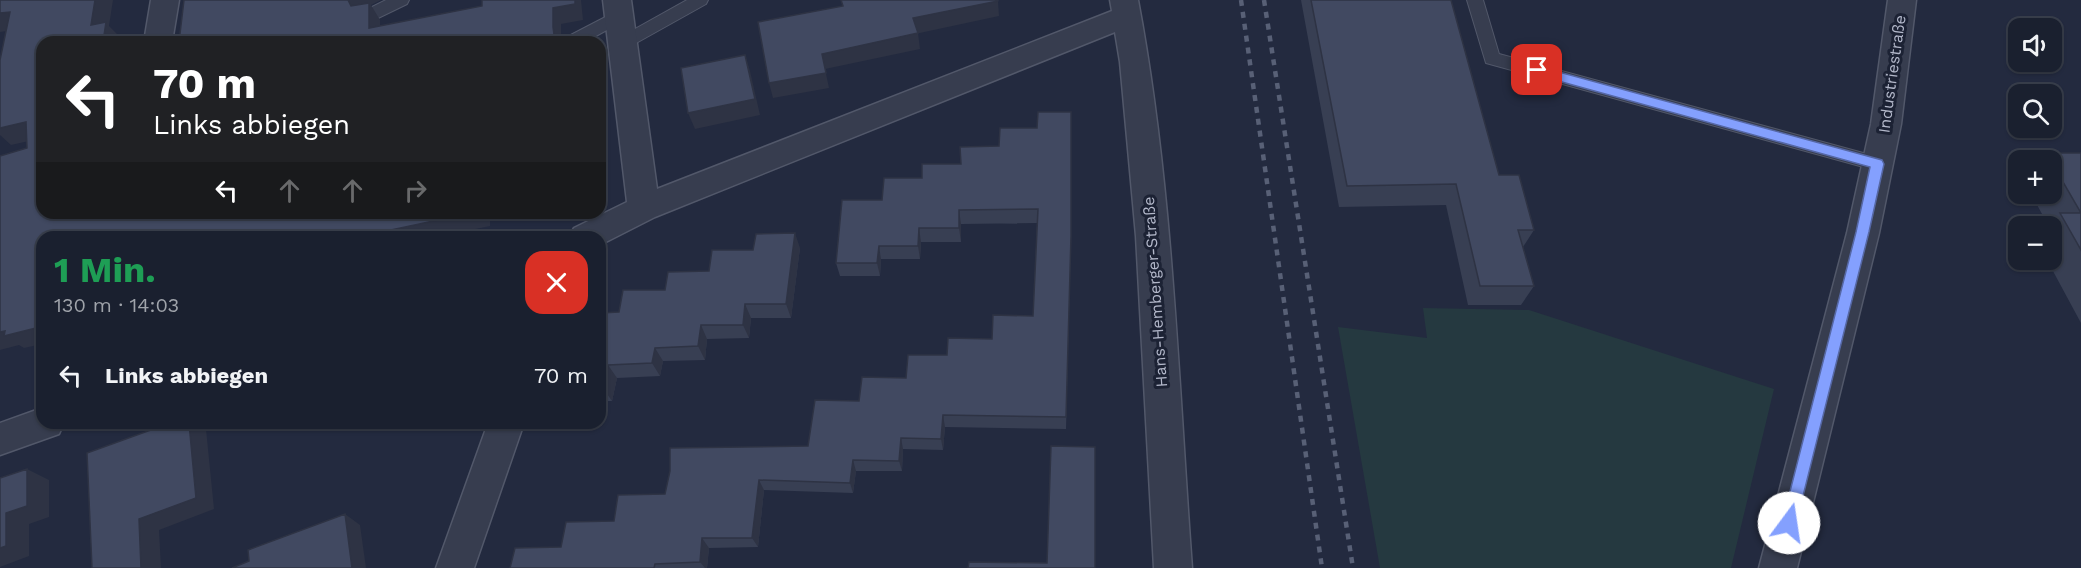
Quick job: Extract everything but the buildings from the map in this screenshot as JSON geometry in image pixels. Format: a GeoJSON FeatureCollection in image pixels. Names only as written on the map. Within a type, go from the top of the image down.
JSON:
{"type":"FeatureCollection","features":[{"type":"Feature","properties":{"kind":"street"},"geometry":{"type":"LineString","coordinates":[[159,36],[165,0]]}},
{"type":"Feature","properties":{"kind":"street","name":"Industriestraße"},"geometry":{"type":"LineString","coordinates":[[1778,568],[1878,164],[1886,124],[1902,0]]}},
{"type":"Feature","properties":{"kind":"street","name":"Hans-Hemberger-Straße"},"geometry":{"type":"LineString","coordinates":[[597,231],[644,208],[1126,8],[1135,62],[1152,236],[1173,568]]}},
{"type":"Feature","properties":{"kind":"street"},"geometry":{"type":"LineString","coordinates":[[620,20],[644,208]]}},
{"type":"Feature","properties":{"kind":"street"},"geometry":{"type":"LineString","coordinates":[[0,439],[36,426]]}},
{"type":"Feature","properties":{"kind":"street"},"geometry":{"type":"LineString","coordinates":[[455,568],[504,429]]}},
{"type":"Feature","properties":{"kind":"lane"},"geometry":{"type":"LineString","coordinates":[[368,16],[401,0]]}},
{"type":"Feature","properties":{"kind":"lane"},"geometry":{"type":"LineString","coordinates":[[585,36],[620,20],[700,0]]}},
{"type":"Feature","properties":{"kind":"lane"},"geometry":{"type":"LineString","coordinates":[[1475,0],[1492,58],[1878,164]]}},
{"type":"Feature","properties":{"kind":"shaded area"},"geometry":{"type":"Polygon","coordinates":[[[1423,308],[1529,310],[1774,389],[1731,568],[1380,568],[1338,327],[1427,338],[1423,308]]]}},
{"type":"Feature","properties":{"kind":"railway"},"geometry":{"type":"LineString","coordinates":[[1241,0],[1322,568]]}},
{"type":"Feature","properties":{"kind":"railway"},"geometry":{"type":"LineString","coordinates":[[1264,0],[1353,568]]}},
{"type":"Feature","properties":{"kind":"route"},"geometry":{"type":"LineString","coordinates":[[1537,70],[1878,164],[1863,232],[1789,523]]}}]}
